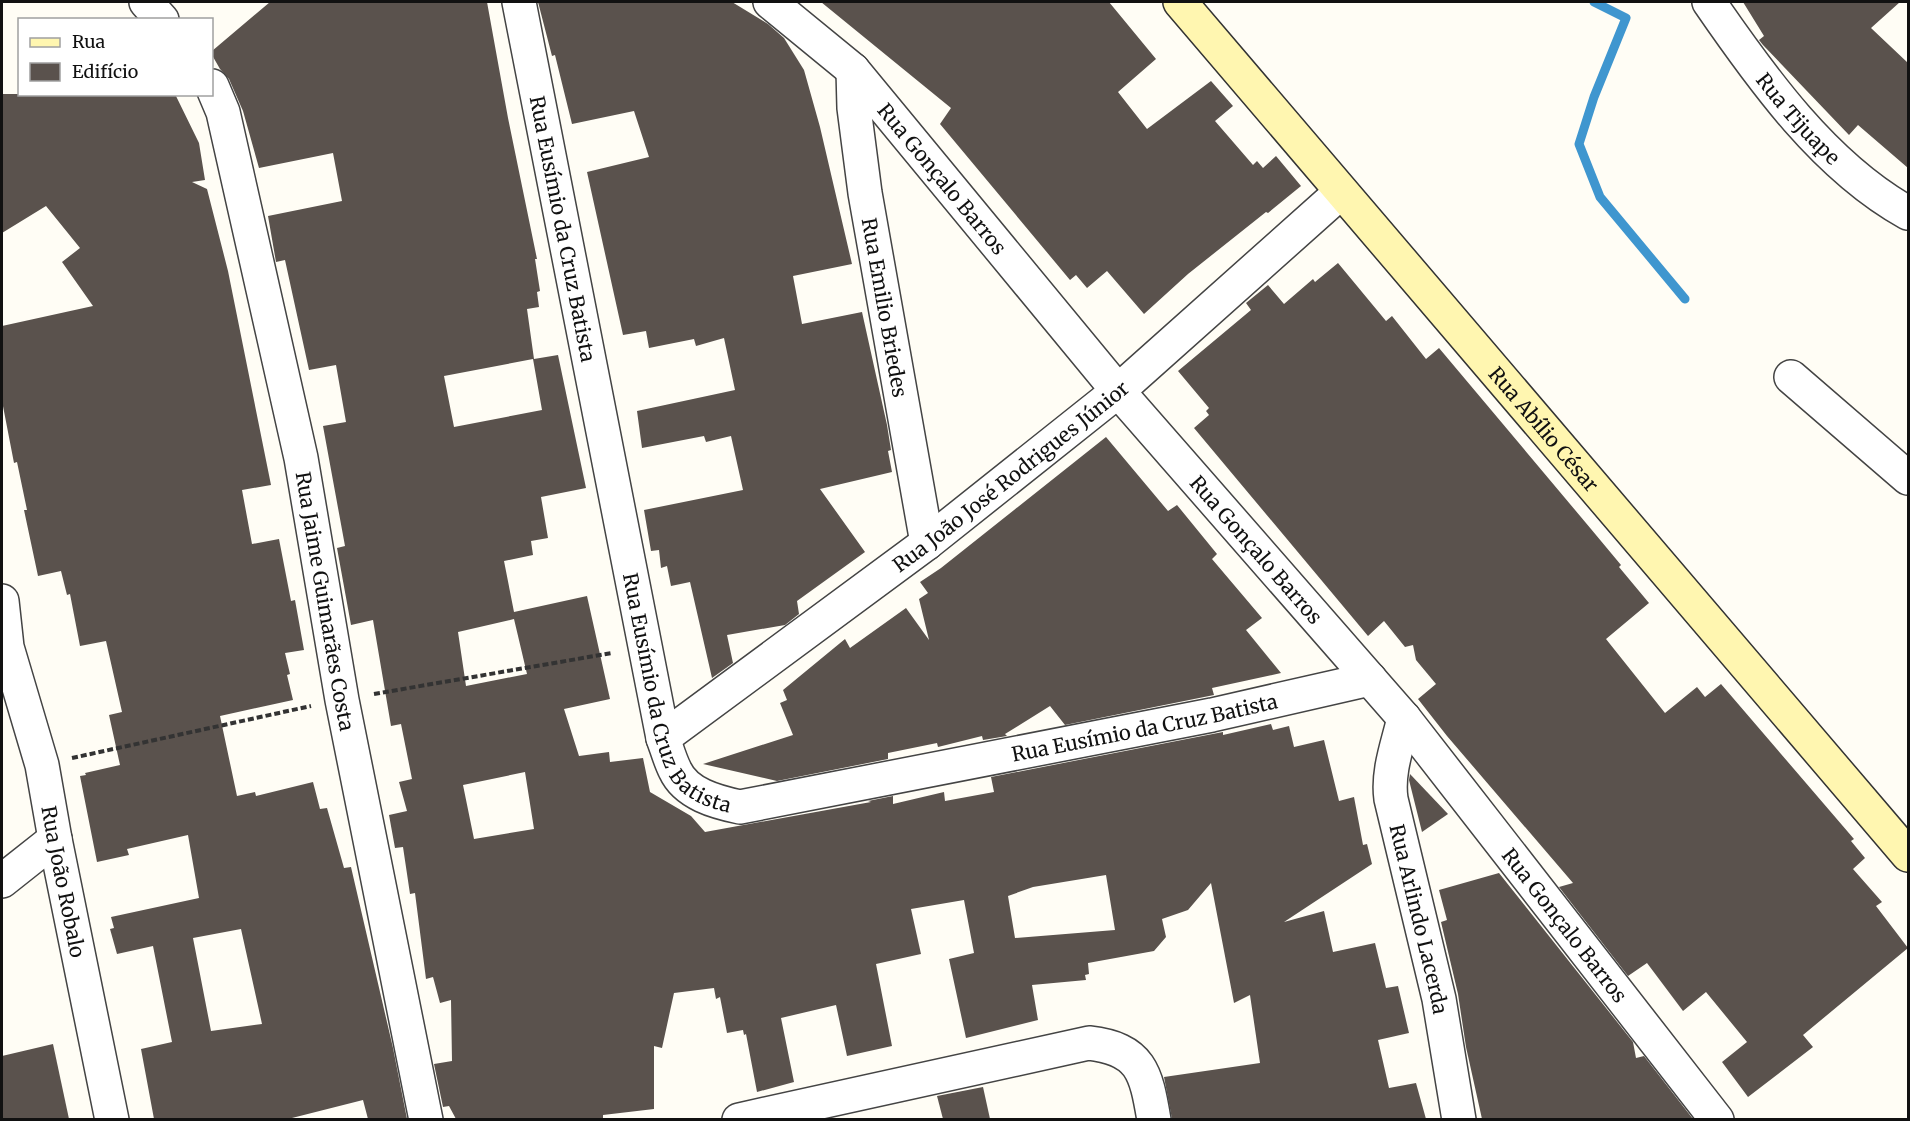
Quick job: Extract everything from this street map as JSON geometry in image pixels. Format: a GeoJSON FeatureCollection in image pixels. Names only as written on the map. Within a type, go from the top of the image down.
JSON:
{"type":"FeatureCollection","features":[{"type":"Feature","properties":{"kind":"main road","name":"Rua Abílio César"},"geometry":{"type":"LineString","coordinates":[[1180,2],[1908,855]]}},
{"type":"Feature","properties":{"kind":"street"},"geometry":{"type":"LineString","coordinates":[[146,2],[160,18]]}},
{"type":"Feature","properties":{"kind":"street","name":"Rua Eusímio da Cruz Batista"},"geometry":{"type":"LineString","coordinates":[[519,2],[663,738],[676,772],[693,792],[723,804],[740,807],[1212,715],[1370,679]]}},
{"type":"Feature","properties":{"kind":"street","name":"Rua Gonçalo Barros"},"geometry":{"type":"LineString","coordinates":[[770,2],[853,70],[1118,391],[1404,718],[1717,1119]]}},
{"type":"Feature","properties":{"kind":"street","name":"Rua Tijuape"},"geometry":{"type":"LineString","coordinates":[[1709,2],[1768,83],[1823,147],[1847,171],[1885,200],[1908,213]]}},
{"type":"Feature","properties":{"kind":"street","name":"Rua Emilio Briedes"},"geometry":{"type":"LineString","coordinates":[[853,70],[854,108],[865,193],[927,543]]}},
{"type":"Feature","properties":{"kind":"street","name":"Rua Jaime Guimarães Costa"},"geometry":{"type":"LineString","coordinates":[[213,88],[223,112],[301,458],[342,700],[426,1119]]}},
{"type":"Feature","properties":{"kind":"street","name":"Rua João José Rodrigues Júnior"},"geometry":{"type":"LineString","coordinates":[[663,738],[927,543],[1118,391],[1341,192]]}},
{"type":"Feature","properties":{"kind":"street"},"geometry":{"type":"LineString","coordinates":[[1791,378],[1908,478]]}},
{"type":"Feature","properties":{"kind":"street","name":"Rua João Robalo"},"geometry":{"type":"LineString","coordinates":[[2,601],[4,643],[42,765],[112,1119]]}},
{"type":"Feature","properties":{"kind":"street","name":"Rua Arlindo Lacerda"},"geometry":{"type":"LineString","coordinates":[[1404,718],[1392,765],[1391,799],[1439,999],[1459,1119]]}},
{"type":"Feature","properties":{"kind":"street"},"geometry":{"type":"LineString","coordinates":[[2,881],[55,839]]}},
{"type":"Feature","properties":{"kind":"street"},"geometry":{"type":"LineString","coordinates":[[739,1119],[1089,1043],[1110,1045],[1129,1054],[1141,1070],[1149,1089],[1154,1119]]}},
{"type":"Feature","properties":{"kind":"path"},"geometry":{"type":"LineString","coordinates":[[42,765],[342,700],[646,647]]}},
{"type":"Feature","properties":{"kind":"building"},"geometry":{"type":"Polygon","coordinates":[[[270,2],[487,2],[537,259],[535,259],[540,291],[537,292],[539,307],[527,309],[534,359],[558,355],[586,488],[541,497],[548,538],[531,541],[533,555],[504,561],[514,612],[587,596],[610,699],[564,709],[579,756],[609,752],[610,762],[643,758],[650,792],[691,816],[705,832],[893,796],[893,804],[944,792],[945,801],[994,792],[991,777],[1223,732],[1223,735],[1271,724],[1273,730],[1289,726],[1294,747],[1324,740],[1339,801],[1354,797],[1363,845],[1367,844],[1372,864],[1284,922],[1324,911],[1333,952],[1375,943],[1386,988],[1398,986],[1409,1033],[1378,1040],[1389,1088],[1416,1083],[1426,1119],[1172,1119],[1164,1077],[1260,1063],[1250,995],[1234,1003],[1211,883],[1188,910],[1162,919],[1166,937],[1154,951],[1088,963],[1089,974],[1085,975],[1086,980],[1032,985],[1038,1020],[966,1038],[949,959],[974,953],[964,900],[911,909],[921,954],[876,964],[892,1046],[847,1056],[836,1005],[781,1018],[794,1082],[757,1092],[746,1034],[744,1035],[743,1030],[727,1033],[720,997],[716,999],[714,988],[674,993],[662,1048],[654,1046],[654,1109],[603,1115],[603,1119],[456,1119],[449,1106],[443,1107],[434,1064],[452,1061],[451,1000],[440,1003],[433,977],[426,979],[415,893],[410,894],[403,847],[395,848],[389,815],[407,811],[399,782],[412,779],[401,724],[391,726],[373,620],[351,625],[337,548],[345,546],[323,426],[346,422],[336,365],[309,370],[285,260],[276,262],[268,216],[342,201],[333,153],[259,168],[243,111],[229,79],[213,57],[213,50],[270,2]],[[533,359],[444,376],[454,427],[542,410],[533,359]],[[514,619],[458,632],[466,686],[527,674],[514,619]],[[525,772],[463,785],[474,839],[534,829],[525,772]],[[1106,875],[1033,887],[1008,896],[1015,938],[1115,930],[1106,875]]]}},
{"type":"Feature","properties":{"kind":"building"},"geometry":{"type":"Polygon","coordinates":[[[538,2],[732,2],[768,24],[784,38],[804,70],[820,127],[852,264],[793,276],[802,324],[862,312],[887,425],[892,472],[820,489],[865,552],[797,601],[799,614],[785,625],[727,635],[733,663],[712,678],[690,582],[671,586],[667,566],[661,568],[659,550],[651,551],[644,510],[743,490],[731,436],[706,442],[704,436],[642,448],[637,411],[735,390],[724,338],[696,346],[694,339],[649,348],[646,331],[623,335],[587,172],[649,157],[634,111],[572,124],[555,55],[552,56],[538,2]]]}},
{"type":"Feature","properties":{"kind":"building"},"geometry":{"type":"Polygon","coordinates":[[[821,2],[1109,2],[1156,59],[1118,92],[1147,129],[1211,81],[1233,106],[1215,121],[1253,165],[1257,161],[1263,168],[1276,156],[1301,186],[1188,274],[1144,314],[1107,271],[1087,288],[1076,275],[1070,280],[940,124],[951,108],[821,2]]]}},
{"type":"Feature","properties":{"kind":"building"},"geometry":{"type":"Polygon","coordinates":[[[1743,2],[1900,2],[1871,28],[1908,63],[1908,168],[1858,125],[1849,135],[1759,40],[1764,36],[1743,2]]]}},
{"type":"Feature","properties":{"kind":"building"},"geometry":{"type":"Polygon","coordinates":[[[2,94],[18,94],[18,96],[176,96],[199,143],[205,180],[192,182],[207,189],[228,271],[271,485],[242,490],[252,544],[279,539],[291,601],[295,600],[304,650],[285,653],[293,700],[220,716],[237,796],[255,792],[256,796],[313,782],[320,809],[327,808],[344,868],[351,867],[407,1119],[368,1119],[363,1100],[288,1119],[154,1119],[141,1049],[172,1042],[153,946],[117,954],[110,929],[114,928],[111,917],[199,898],[188,835],[127,849],[129,855],[97,862],[80,776],[120,765],[109,715],[122,712],[106,641],[80,646],[70,594],[67,595],[61,571],[38,576],[24,510],[27,510],[17,462],[14,463],[2,401],[2,326],[93,306],[62,262],[80,248],[46,206],[2,233],[2,94]],[[241,929],[193,938],[211,1031],[262,1024],[241,929]]]}},
{"type":"Feature","properties":{"kind":"building"},"geometry":{"type":"Polygon","coordinates":[[[1338,263],[1386,321],[1392,316],[1426,359],[1439,348],[1621,565],[1619,567],[1649,603],[1606,639],[1665,713],[1697,687],[1705,697],[1721,684],[1854,839],[1851,841],[1865,858],[1853,869],[1882,902],[1876,906],[1908,948],[1803,1035],[1813,1047],[1748,1097],[1722,1062],[1747,1042],[1706,992],[1683,1011],[1647,963],[1628,976],[1559,887],[1573,883],[1418,699],[1436,684],[1416,660],[1413,645],[1405,647],[1384,621],[1368,636],[1194,428],[1209,415],[1206,411],[1209,408],[1178,371],[1251,310],[1246,303],[1268,285],[1284,304],[1313,279],[1315,282],[1338,263]]]}},
{"type":"Feature","properties":{"kind":"building"},"geometry":{"type":"Polygon","coordinates":[[[1106,437],[1168,511],[1177,505],[1217,554],[1212,559],[1262,618],[1246,630],[1281,673],[1212,688],[1214,695],[1065,725],[1050,706],[1005,734],[1007,736],[983,740],[982,736],[938,747],[937,743],[888,753],[888,759],[777,781],[703,764],[793,735],[780,703],[787,700],[783,690],[845,639],[850,648],[906,608],[929,640],[919,599],[928,593],[920,582],[941,568],[1106,437]]]}},
{"type":"Feature","properties":{"kind":"building"},"geometry":{"type":"Polygon","coordinates":[[[1410,774],[1448,814],[1422,832],[1409,780],[1410,774]]]}},
{"type":"Feature","properties":{"kind":"building"},"geometry":{"type":"Polygon","coordinates":[[[1499,873],[1633,1042],[1636,1058],[1644,1056],[1693,1119],[1482,1119],[1466,1047],[1458,994],[1441,922],[1447,920],[1439,890],[1499,873]]]}},
{"type":"Feature","properties":{"kind":"building"},"geometry":{"type":"Polygon","coordinates":[[[53,1044],[69,1119],[2,1119],[2,1056],[53,1044]]]}},
{"type":"Feature","properties":{"kind":"building"},"geometry":{"type":"Polygon","coordinates":[[[983,1087],[990,1119],[943,1119],[937,1096],[983,1087]]]}},
{"type":"Feature","properties":{"kind":"waterway"},"geometry":{"type":"LineString","coordinates":[[1594,2],[1626,18],[1594,97],[1579,144],[1600,197],[1685,299]]}}]}
